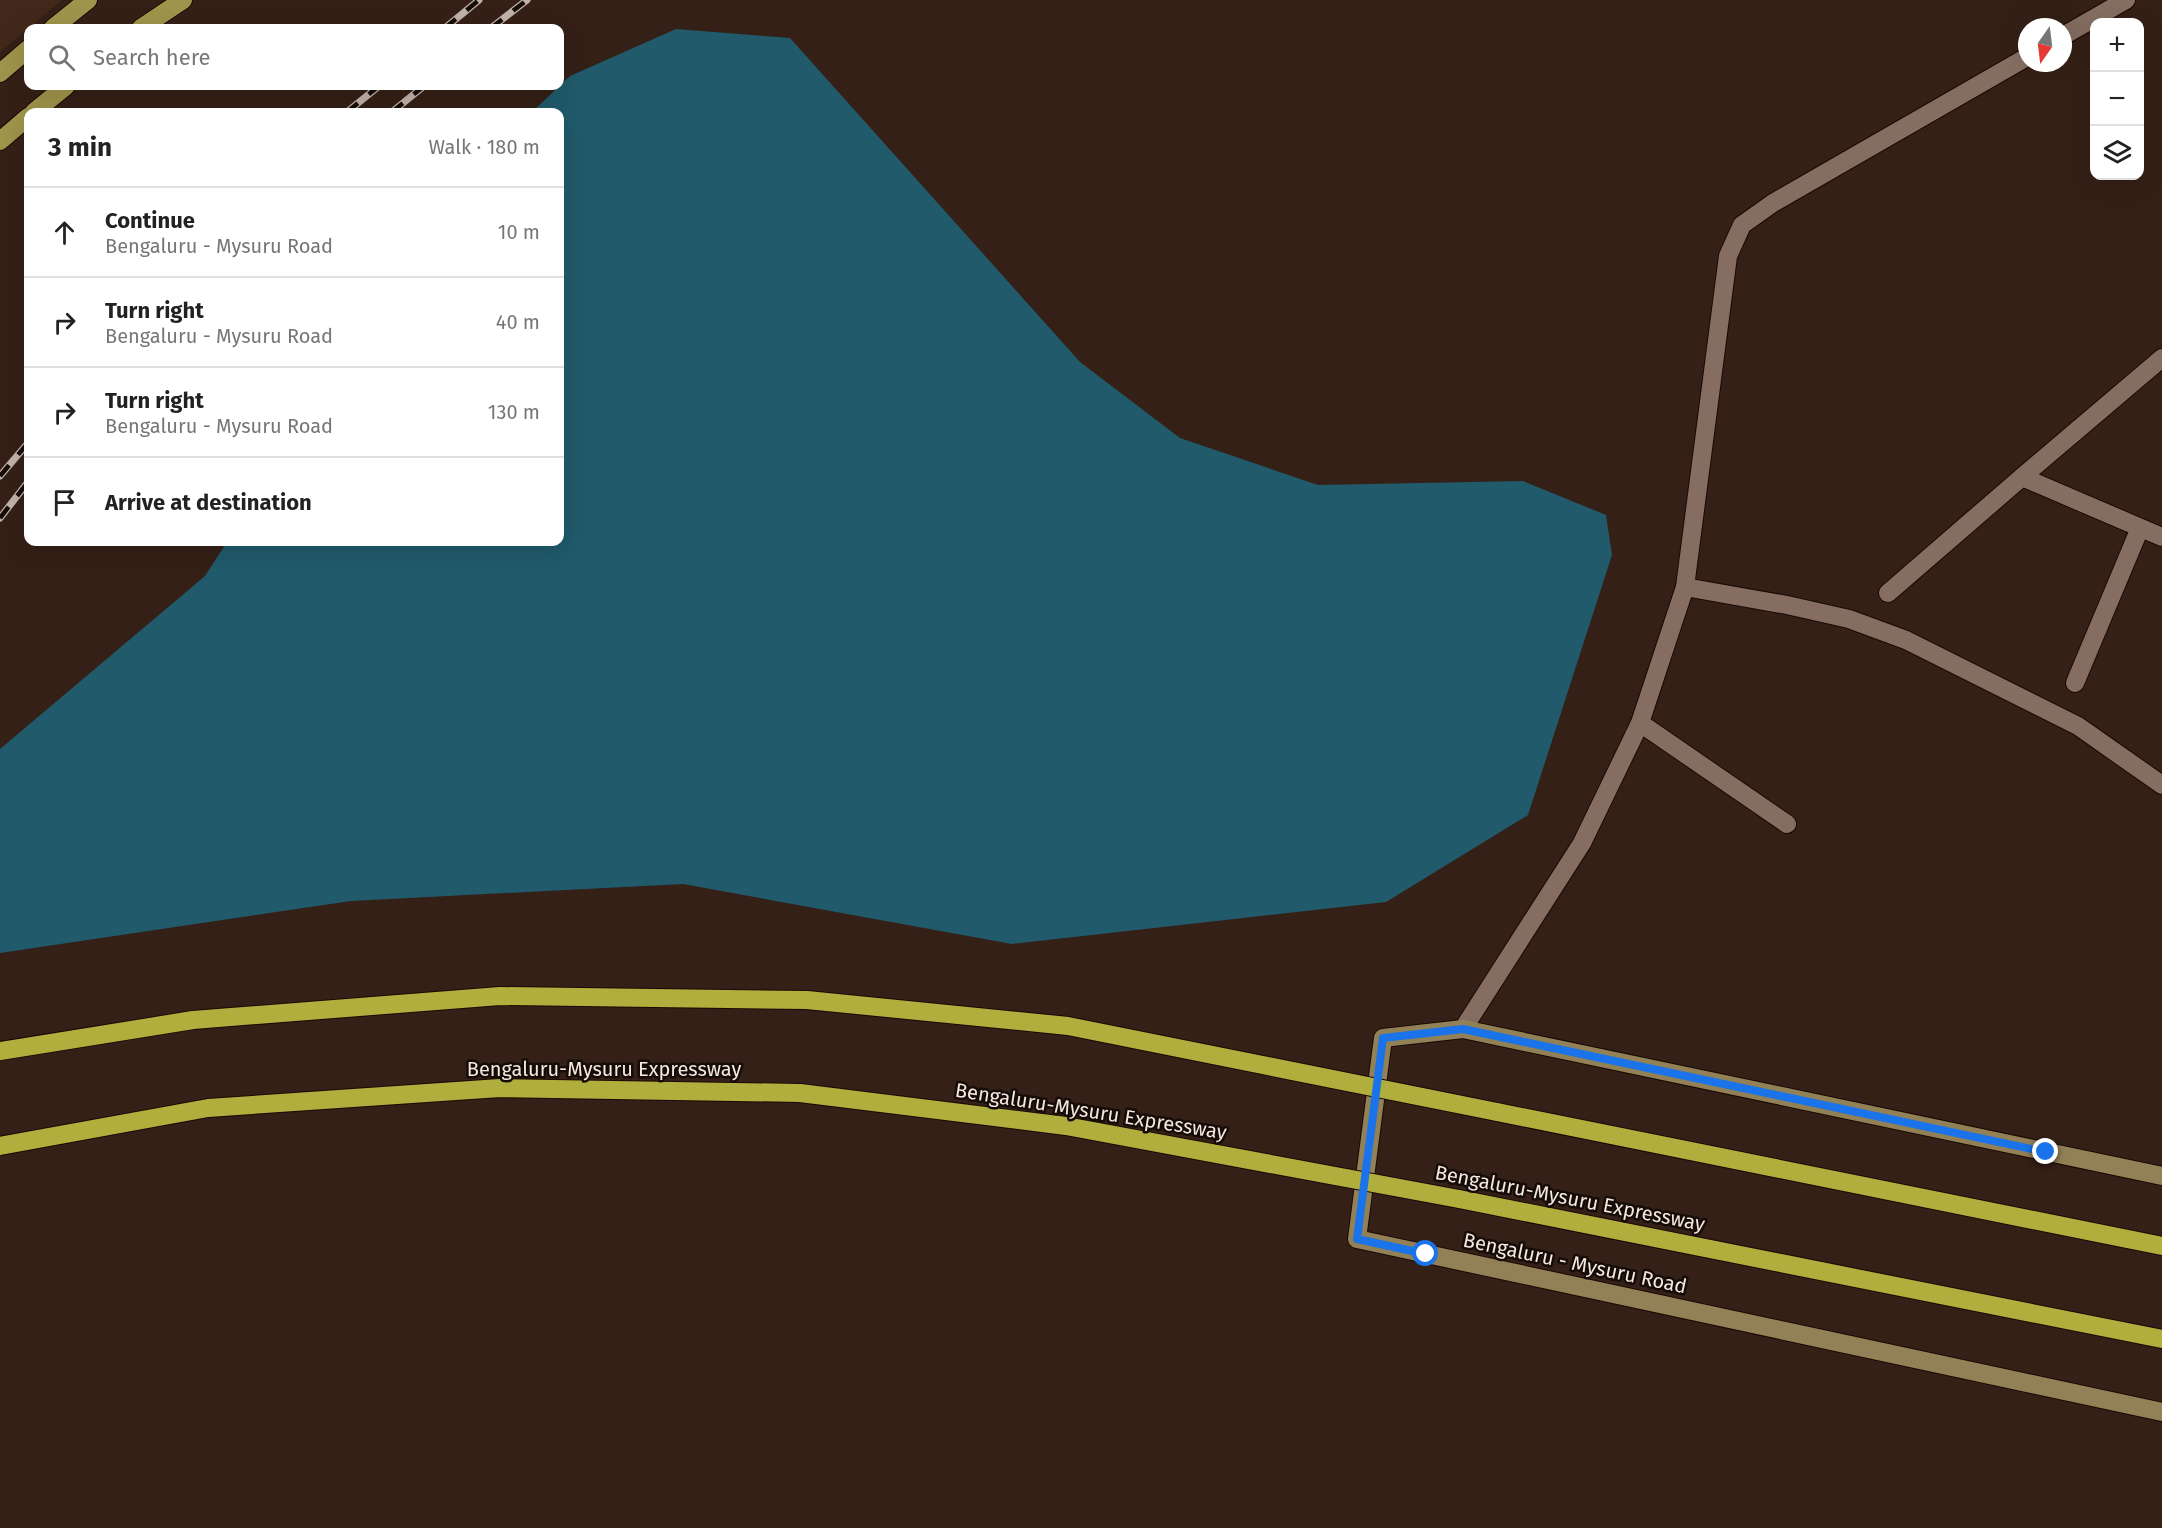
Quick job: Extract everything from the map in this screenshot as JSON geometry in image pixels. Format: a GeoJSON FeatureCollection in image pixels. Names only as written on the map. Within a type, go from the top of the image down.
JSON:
{"type":"FeatureCollection","features":[{"type":"Feature","properties":{"kind":"highway"},"geometry":{"type":"LineString","coordinates":[[0,1051],[193,1020],[500,996],[807,1000],[1068,1026],[2162,1246]]}},
{"type":"Feature","properties":{"kind":"highway","name":"Bengaluru-Mysuru Expressway"},"geometry":{"type":"LineString","coordinates":[[0,1146],[208,1108],[500,1088],[800,1093],[1066,1126],[1459,1199],[2162,1339]]}},
{"type":"Feature","properties":{"kind":"main road"},"geometry":{"type":"LineString","coordinates":[[58,24],[88,0]]}},
{"type":"Feature","properties":{"kind":"main road"},"geometry":{"type":"LineString","coordinates":[[147,24],[183,0]]}},
{"type":"Feature","properties":{"kind":"main road"},"geometry":{"type":"LineString","coordinates":[[0,73],[24,52]]}},
{"type":"Feature","properties":{"kind":"main road"},"geometry":{"type":"LineString","coordinates":[[39,108],[61,90]]}},
{"type":"Feature","properties":{"kind":"main road"},"geometry":{"type":"LineString","coordinates":[[0,141],[24,120]]}},
{"type":"Feature","properties":{"kind":"street"},"geometry":{"type":"LineString","coordinates":[[2072,31],[2126,0]]}},
{"type":"Feature","properties":{"kind":"street"},"geometry":{"type":"LineString","coordinates":[[1463,1029],[1582,843],[1640,723],[1685,587],[1728,256],[1742,225],[1773,202],[2018,62]]}},
{"type":"Feature","properties":{"kind":"street"},"geometry":{"type":"LineString","coordinates":[[1888,593],[2162,358]]}},
{"type":"Feature","properties":{"kind":"street"},"geometry":{"type":"LineString","coordinates":[[2022,477],[2162,537]]}},
{"type":"Feature","properties":{"kind":"street"},"geometry":{"type":"LineString","coordinates":[[2075,683],[2140,528]]}},
{"type":"Feature","properties":{"kind":"street"},"geometry":{"type":"LineString","coordinates":[[1685,587],[1849,619],[1906,640],[2078,726],[2162,785]]}},
{"type":"Feature","properties":{"kind":"street"},"geometry":{"type":"LineString","coordinates":[[1640,723],[1787,824]]}},
{"type":"Feature","properties":{"kind":"street","name":"Bengaluru - Mysuru Road"},"geometry":{"type":"LineString","coordinates":[[2162,1176],[1463,1029],[1383,1038],[1357,1239],[2162,1412]]}},
{"type":"Feature","properties":{"kind":"shaded area"},"geometry":{"type":"Polygon","coordinates":[[[0,0],[62,0],[33,24],[24,24],[24,32],[0,52],[0,0]]]}},
{"type":"Feature","properties":{"kind":"water"},"geometry":{"type":"Polygon","coordinates":[[[676,29],[790,38],[1080,362],[1180,438],[1318,485],[1523,481],[1606,515],[1612,555],[1528,815],[1386,902],[1012,944],[683,884],[351,901],[0,953],[0,749],[205,576],[224,546],[564,546],[564,108],[536,108],[555,90],[564,90],[564,82],[570,76],[676,29]]]}},
{"type":"Feature","properties":{"kind":"railway"},"geometry":{"type":"LineString","coordinates":[[450,24],[479,0]]}},
{"type":"Feature","properties":{"kind":"railway"},"geometry":{"type":"LineString","coordinates":[[496,24],[527,0]]}},
{"type":"Feature","properties":{"kind":"railway"},"geometry":{"type":"LineString","coordinates":[[352,108],[374,90]]}},
{"type":"Feature","properties":{"kind":"railway"},"geometry":{"type":"LineString","coordinates":[[397,108],[419,90]]}},
{"type":"Feature","properties":{"kind":"railway"},"geometry":{"type":"LineString","coordinates":[[0,476],[24,448]]}},
{"type":"Feature","properties":{"kind":"railway"},"geometry":{"type":"LineString","coordinates":[[0,518],[24,487]]}},
{"type":"Feature","properties":{"kind":"route"},"geometry":{"type":"LineString","coordinates":[[1426,1254],[1357,1239],[1383,1038],[1463,1029],[2046,1152]]}}]}
